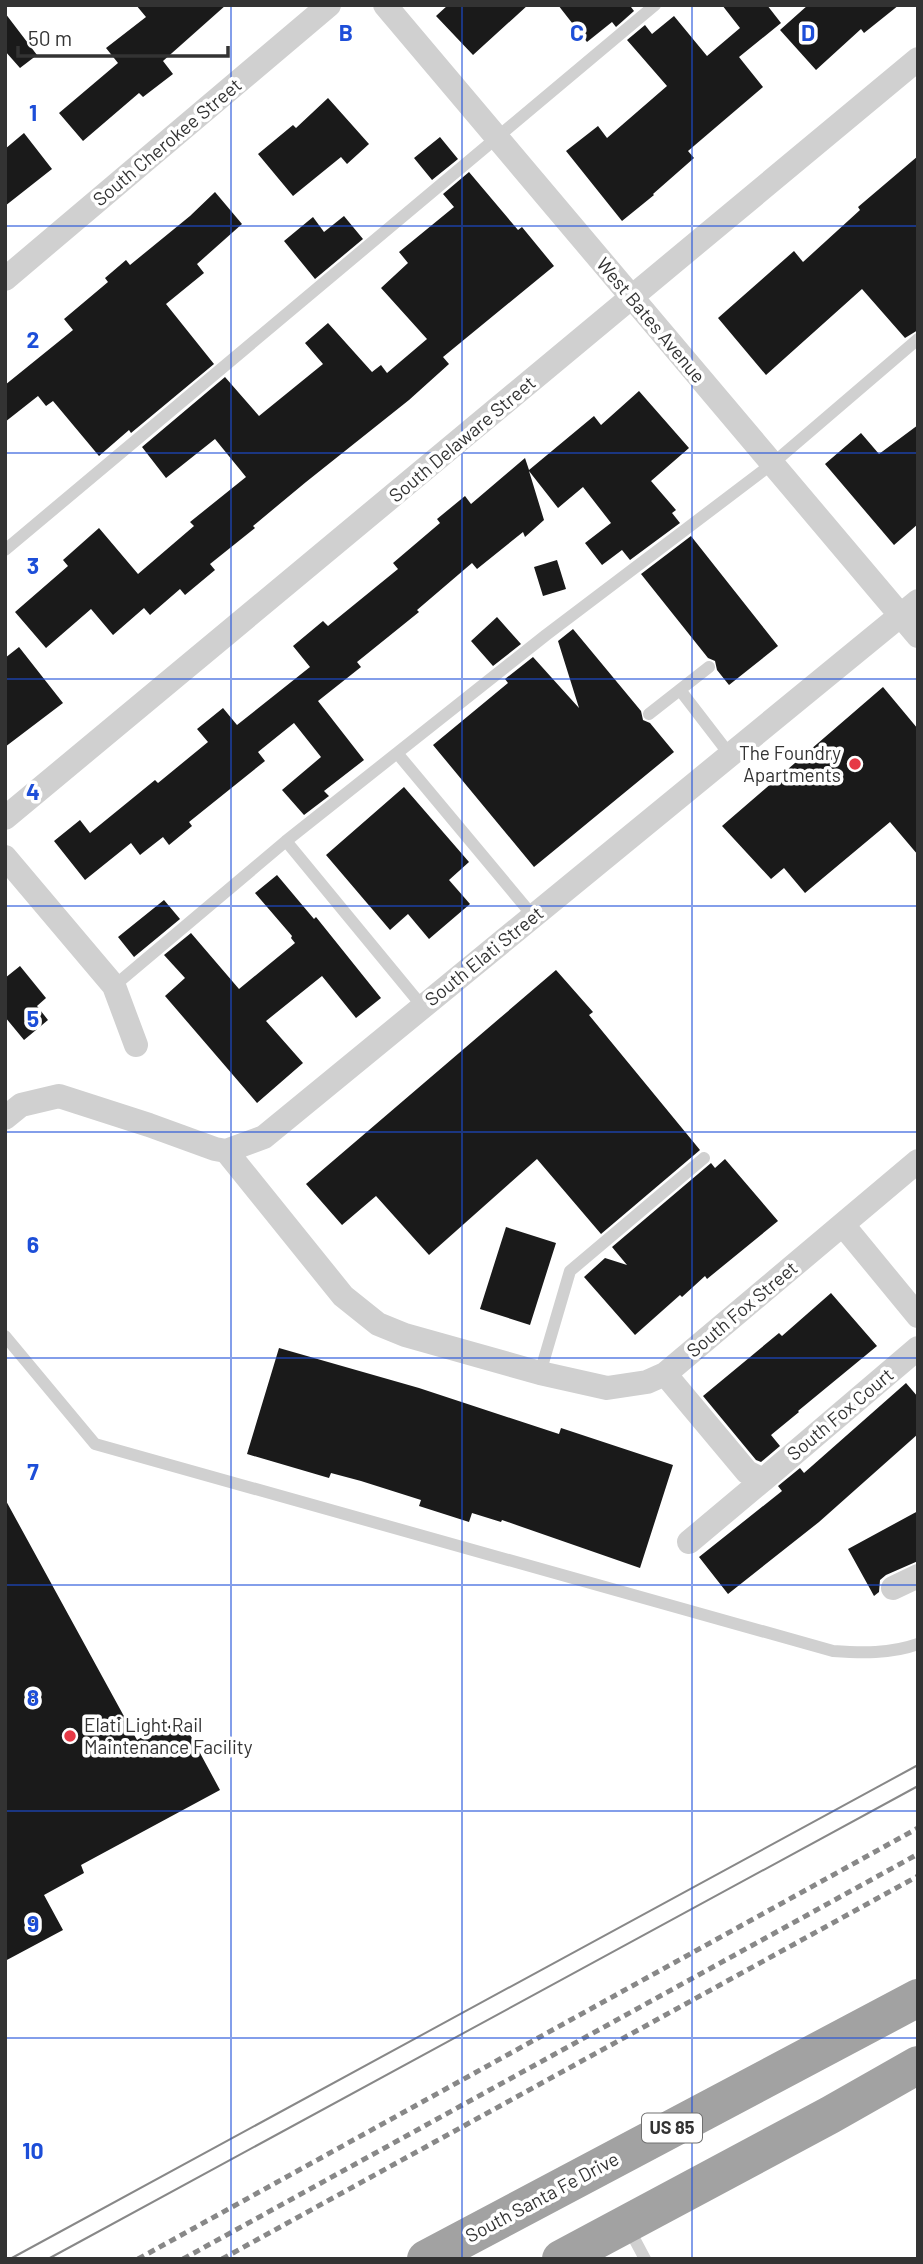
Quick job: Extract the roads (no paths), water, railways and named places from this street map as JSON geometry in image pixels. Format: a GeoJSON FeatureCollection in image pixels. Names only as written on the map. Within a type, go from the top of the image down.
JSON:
{"type":"FeatureCollection","features":[{"type":"Feature","properties":{"kind":"highway","name":"South Santa Fe Drive"},"geometry":{"type":"LineString","coordinates":[[426,2259],[918,1998]]}},
{"type":"Feature","properties":{"kind":"highway"},"geometry":{"type":"LineString","coordinates":[[561,2259],[918,2065]]}},
{"type":"Feature","properties":{"kind":"street","name":"South Cherokee Street"},"geometry":{"type":"LineString","coordinates":[[5,279],[329,5]]}},
{"type":"Feature","properties":{"kind":"street","name":"West Bates Avenue"},"geometry":{"type":"LineString","coordinates":[[385,5],[772,464],[909,608],[918,636]]}},
{"type":"Feature","properties":{"kind":"street","name":"South Delaware Street"},"geometry":{"type":"LineString","coordinates":[[5,818],[918,59]]}},
{"type":"Feature","properties":{"kind":"street","name":"South Elati Street"},"geometry":{"type":"LineString","coordinates":[[226,1151],[264,1137],[909,608]]}},
{"type":"Feature","properties":{"kind":"street"},"geometry":{"type":"LineString","coordinates":[[5,857],[114,986],[136,1045]]}},
{"type":"Feature","properties":{"kind":"street"},"geometry":{"type":"LineString","coordinates":[[5,1118],[21,1105],[59,1096],[226,1151]]}},
{"type":"Feature","properties":{"kind":"street","name":"South Fox Street"},"geometry":{"type":"LineString","coordinates":[[226,1151],[343,1296],[378,1324],[405,1335],[540,1373],[607,1388],[647,1382],[665,1374],[918,1161]]}},
{"type":"Feature","properties":{"kind":"street"},"geometry":{"type":"LineString","coordinates":[[843,1225],[918,1316]]}},
{"type":"Feature","properties":{"kind":"street","name":"South Fox Court"},"geometry":{"type":"LineString","coordinates":[[689,1542],[918,1348]]}},
{"type":"Feature","properties":{"kind":"street"},"geometry":{"type":"LineString","coordinates":[[665,1374],[747,1472],[763,1480]]}},
{"type":"Feature","properties":{"kind":"street"},"geometry":{"type":"LineString","coordinates":[[893,1588],[918,1576]]}},
{"type":"Feature","properties":{"kind":"lane"},"geometry":{"type":"LineString","coordinates":[[5,550],[655,5]]}},
{"type":"Feature","properties":{"kind":"lane"},"geometry":{"type":"LineString","coordinates":[[114,986],[286,841],[545,635],[772,464],[918,340]]}},
{"type":"Feature","properties":{"kind":"lane"},"geometry":{"type":"LineString","coordinates":[[649,714],[709,667]]}},
{"type":"Feature","properties":{"kind":"lane"},"geometry":{"type":"LineString","coordinates":[[680,690],[730,755]]}},
{"type":"Feature","properties":{"kind":"lane"},"geometry":{"type":"LineString","coordinates":[[397,753],[533,916]]}},
{"type":"Feature","properties":{"kind":"lane"},"geometry":{"type":"LineString","coordinates":[[286,841],[422,1006]]}},
{"type":"Feature","properties":{"kind":"lane"},"geometry":{"type":"LineString","coordinates":[[540,1373],[570,1271],[704,1158]]}},
{"type":"Feature","properties":{"kind":"lane"},"geometry":{"type":"LineString","coordinates":[[5,1336],[94,1444],[833,1651],[867,1653],[905,1649],[918,1644]]}},
{"type":"Feature","properties":{"kind":"lane"},"geometry":{"type":"LineString","coordinates":[[627,2224],[645,2259]]}},
{"type":"Feature","properties":{"kind":"tram line"},"geometry":{"type":"LineString","coordinates":[[10,2259],[918,1765]]}},
{"type":"Feature","properties":{"kind":"tram line"},"geometry":{"type":"LineString","coordinates":[[48,2259],[918,1786]]}},
{"type":"Feature","properties":{"kind":"railway"},"geometry":{"type":"LineString","coordinates":[[138,2259],[918,1828]]}},
{"type":"Feature","properties":{"kind":"railway"},"geometry":{"type":"LineString","coordinates":[[183,2259],[918,1854]]}},
{"type":"Feature","properties":{"kind":"railway"},"geometry":{"type":"LineString","coordinates":[[222,2259],[918,1876]]}},
{"type":"Feature","properties":{"kind":"place","name":"The Foundry Apartments"},"geometry":{"type":"Point","coordinates":[855,764]}},
{"type":"Feature","properties":{"kind":"place","name":"Elati Light Rail Maintenance Facility"},"geometry":{"type":"Point","coordinates":[70,1736]}}]}
